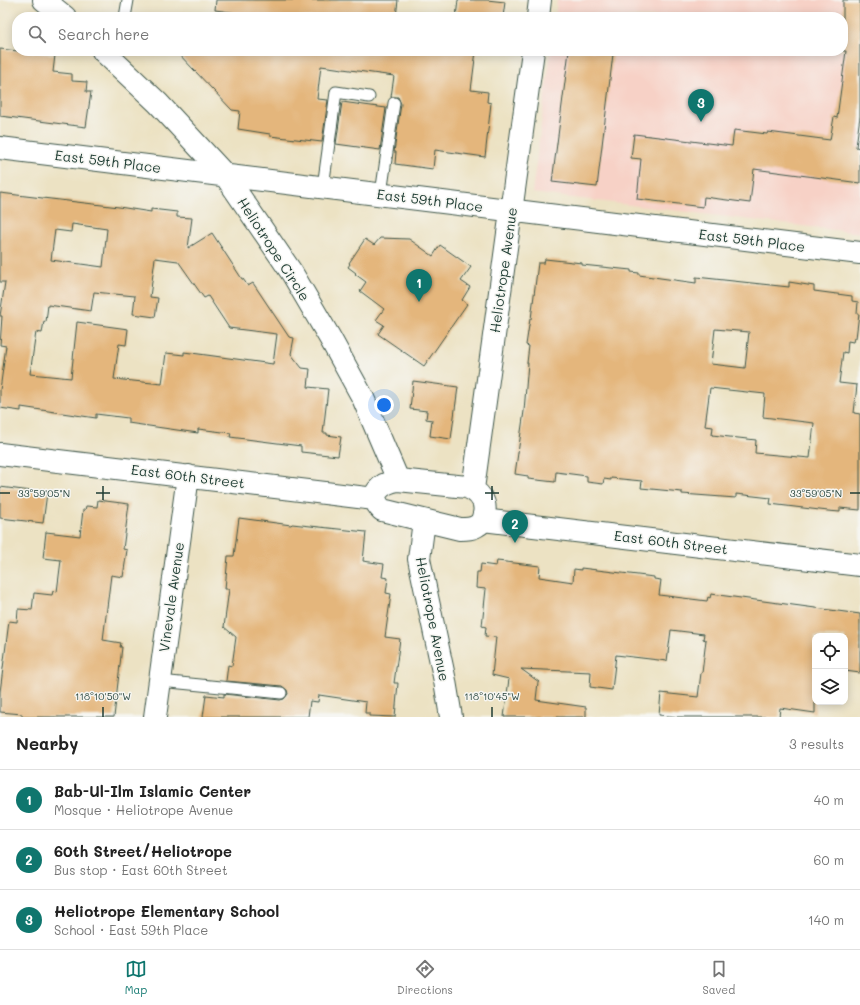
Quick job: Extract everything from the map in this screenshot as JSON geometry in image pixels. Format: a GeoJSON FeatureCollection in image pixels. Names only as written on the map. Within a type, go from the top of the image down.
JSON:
{"type":"FeatureCollection","features":[{"type":"Feature","properties":{"kind":"street"},"geometry":{"type":"LineString","coordinates":[[44,0],[59,12]]}},
{"type":"Feature","properties":{"kind":"street"},"geometry":{"type":"LineString","coordinates":[[539,12],[540,0]]}},
{"type":"Feature","properties":{"kind":"street","name":"Heliotrope Circle"},"geometry":{"type":"LineString","coordinates":[[114,56],[225,175],[292,273],[363,398],[398,480]]}},
{"type":"Feature","properties":{"kind":"street","name":"Heliotrope Avenue"},"geometry":{"type":"LineString","coordinates":[[473,489],[532,56]]}},
{"type":"Feature","properties":{"kind":"street","name":"East 59th Place"},"geometry":{"type":"LineString","coordinates":[[0,148],[860,253]]}},
{"type":"Feature","properties":{"kind":"street","name":"East 60th Street"},"geometry":{"type":"LineString","coordinates":[[0,454],[375,499]]}},
{"type":"Feature","properties":{"kind":"street","name":"Vinevale Avenue"},"geometry":{"type":"LineString","coordinates":[[155,717],[188,476]]}},
{"type":"Feature","properties":{"kind":"street"},"geometry":{"type":"LineString","coordinates":[[398,480],[467,486],[473,489],[479,493],[483,500],[485,509],[483,520],[479,525],[470,529],[460,529],[382,510],[378,506],[375,499],[377,491],[387,482],[398,480]]}},
{"type":"Feature","properties":{"kind":"street","name":"East 60th Street"},"geometry":{"type":"LineString","coordinates":[[483,520],[860,565]]}},
{"type":"Feature","properties":{"kind":"street","name":"Heliotrope Avenue"},"geometry":{"type":"LineString","coordinates":[[424,521],[419,558],[445,681],[451,717]]}},
{"type":"Feature","properties":{"kind":"lane"},"geometry":{"type":"LineString","coordinates":[[126,12],[128,0]]}},
{"type":"Feature","properties":{"kind":"lane"},"geometry":{"type":"LineString","coordinates":[[323,187],[336,92],[369,97]]}},
{"type":"Feature","properties":{"kind":"lane"},"geometry":{"type":"LineString","coordinates":[[381,194],[394,104]]}},
{"type":"Feature","properties":{"kind":"lane"},"geometry":{"type":"LineString","coordinates":[[160,681],[281,693]]}},
{"type":"Feature","properties":{"kind":"shaded area"},"geometry":{"type":"Polygon","coordinates":[[[557,0],[860,0],[860,233],[532,193],[550,56],[848,56],[848,12],[556,12],[557,0]]]}},
{"type":"Feature","properties":{"kind":"building"},"geometry":{"type":"Polygon","coordinates":[[[216,0],[398,0],[397,12],[230,12],[215,10],[216,0]]]}},
{"type":"Feature","properties":{"kind":"building"},"geometry":{"type":"Polygon","coordinates":[[[458,0],[487,0],[505,2],[504,12],[457,12],[458,0]]]}},
{"type":"Feature","properties":{"kind":"building"},"geometry":{"type":"Polygon","coordinates":[[[843,0],[860,0],[860,116],[856,147],[860,148],[860,183],[754,169],[750,203],[704,197],[703,207],[637,199],[641,159],[631,158],[634,134],[732,146],[734,130],[767,134],[768,132],[830,140],[834,117],[837,118],[845,56],[848,56],[848,12],[843,12],[843,0]]]}},
{"type":"Feature","properties":{"kind":"building"},"geometry":{"type":"Polygon","coordinates":[[[0,49],[12,50],[12,56],[55,56],[53,72],[72,74],[72,81],[87,82],[86,92],[91,92],[86,127],[0,116],[0,49]]]}},
{"type":"Feature","properties":{"kind":"building"},"geometry":{"type":"Polygon","coordinates":[[[181,56],[475,56],[471,90],[488,92],[487,102],[491,103],[485,157],[435,150],[433,169],[395,164],[396,152],[394,152],[401,104],[398,97],[391,97],[394,76],[321,66],[317,99],[328,100],[322,142],[270,136],[270,134],[238,129],[240,111],[232,110],[181,56]]]}},
{"type":"Feature","properties":{"kind":"building"},"geometry":{"type":"Polygon","coordinates":[[[568,56],[613,56],[597,187],[552,182],[568,56]]]}},
{"type":"Feature","properties":{"kind":"building"},"geometry":{"type":"Polygon","coordinates":[[[342,102],[386,108],[380,150],[336,144],[342,102]]]}},
{"type":"Feature","properties":{"kind":"building"},"geometry":{"type":"Polygon","coordinates":[[[0,193],[151,212],[151,209],[177,212],[177,217],[192,218],[188,248],[212,233],[242,279],[248,286],[253,283],[289,337],[294,338],[291,354],[302,368],[310,369],[308,387],[328,389],[323,433],[341,437],[338,456],[301,452],[301,446],[230,437],[231,433],[198,429],[198,433],[128,423],[128,418],[96,414],[96,418],[21,407],[21,411],[0,408],[0,390],[6,346],[0,345],[2,316],[0,316],[5,282],[0,282],[0,193]],[[72,224],[71,232],[55,230],[51,260],[103,267],[107,229],[72,224]],[[155,258],[150,297],[158,298],[155,317],[133,314],[135,296],[94,292],[91,311],[48,305],[46,322],[44,321],[42,333],[36,332],[30,374],[71,378],[77,322],[128,329],[126,345],[119,344],[114,379],[162,384],[166,353],[184,355],[184,352],[273,364],[277,334],[229,328],[208,296],[204,298],[178,261],[155,258]]]}},
{"type":"Feature","properties":{"kind":"building"},"geometry":{"type":"Polygon","coordinates":[[[380,238],[409,239],[433,256],[440,245],[471,267],[461,281],[470,287],[462,300],[467,304],[424,366],[378,334],[384,325],[376,320],[384,309],[360,291],[366,282],[348,267],[350,264],[349,263],[365,239],[374,245],[380,238]]]}},
{"type":"Feature","properties":{"kind":"building"},"geometry":{"type":"Polygon","coordinates":[[[545,259],[582,263],[582,265],[631,270],[631,272],[639,273],[639,275],[696,283],[696,277],[789,287],[789,282],[814,286],[814,291],[852,296],[852,301],[858,302],[857,314],[859,314],[856,338],[854,338],[853,342],[848,341],[847,353],[843,352],[839,383],[857,385],[854,413],[860,414],[860,510],[840,508],[840,512],[770,504],[771,498],[736,494],[736,498],[682,494],[682,492],[641,488],[642,481],[611,478],[611,480],[604,479],[603,484],[587,482],[587,476],[556,472],[555,482],[528,479],[528,476],[515,474],[524,411],[529,346],[526,345],[538,263],[544,263],[545,259]],[[715,329],[711,364],[745,368],[749,332],[715,329]],[[710,388],[705,426],[713,427],[712,435],[756,440],[755,453],[810,458],[814,423],[763,417],[765,394],[710,388]]]}},
{"type":"Feature","properties":{"kind":"building"},"geometry":{"type":"Polygon","coordinates":[[[413,381],[458,387],[451,439],[430,436],[432,420],[426,419],[427,411],[410,409],[413,381]]]}},
{"type":"Feature","properties":{"kind":"building"},"geometry":{"type":"Polygon","coordinates":[[[0,487],[47,493],[43,523],[0,518],[0,487]]]}},
{"type":"Feature","properties":{"kind":"building"},"geometry":{"type":"Polygon","coordinates":[[[98,500],[129,504],[123,549],[127,550],[123,577],[111,575],[103,640],[121,643],[120,647],[122,647],[114,717],[22,717],[22,714],[0,712],[0,692],[9,621],[17,622],[18,609],[32,610],[34,593],[52,595],[53,591],[57,592],[61,560],[43,558],[46,532],[80,536],[83,510],[85,510],[86,506],[97,507],[98,500]]]}},
{"type":"Feature","properties":{"kind":"building"},"geometry":{"type":"Polygon","coordinates":[[[239,518],[291,525],[366,532],[363,561],[384,564],[382,577],[388,578],[386,593],[391,594],[385,637],[400,639],[394,683],[398,683],[395,717],[369,716],[369,713],[365,713],[366,702],[319,695],[318,702],[310,701],[308,717],[203,717],[206,695],[224,697],[224,694],[280,700],[284,699],[288,694],[287,690],[282,686],[226,681],[228,665],[232,666],[236,637],[224,627],[229,589],[225,589],[228,556],[234,556],[239,518]]]}},
{"type":"Feature","properties":{"kind":"building"},"geometry":{"type":"Polygon","coordinates":[[[497,561],[540,566],[539,577],[573,582],[574,569],[581,570],[581,568],[654,577],[654,579],[661,580],[659,595],[707,601],[711,594],[860,614],[860,673],[848,671],[848,633],[812,633],[812,705],[815,705],[815,713],[780,708],[779,717],[678,717],[659,715],[661,693],[698,697],[702,673],[706,640],[703,639],[704,634],[671,630],[667,661],[616,655],[612,690],[590,687],[591,672],[521,669],[539,682],[536,700],[586,707],[586,717],[504,717],[509,679],[492,675],[496,637],[485,636],[486,627],[482,626],[486,589],[476,588],[477,572],[480,572],[481,564],[496,566],[497,561]]]}},
{"type":"Feature","properties":{"kind":"place","name":"Heliotrope Elementary School"},"geometry":{"type":"Point","coordinates":[701,122]}},
{"type":"Feature","properties":{"kind":"place","name":"Bab-Ul-Ilm Islamic Center"},"geometry":{"type":"Point","coordinates":[419,302]}},
{"type":"Feature","properties":{"kind":"place","name":"60th Street/Heliotrope"},"geometry":{"type":"Point","coordinates":[515,543]}}]}
